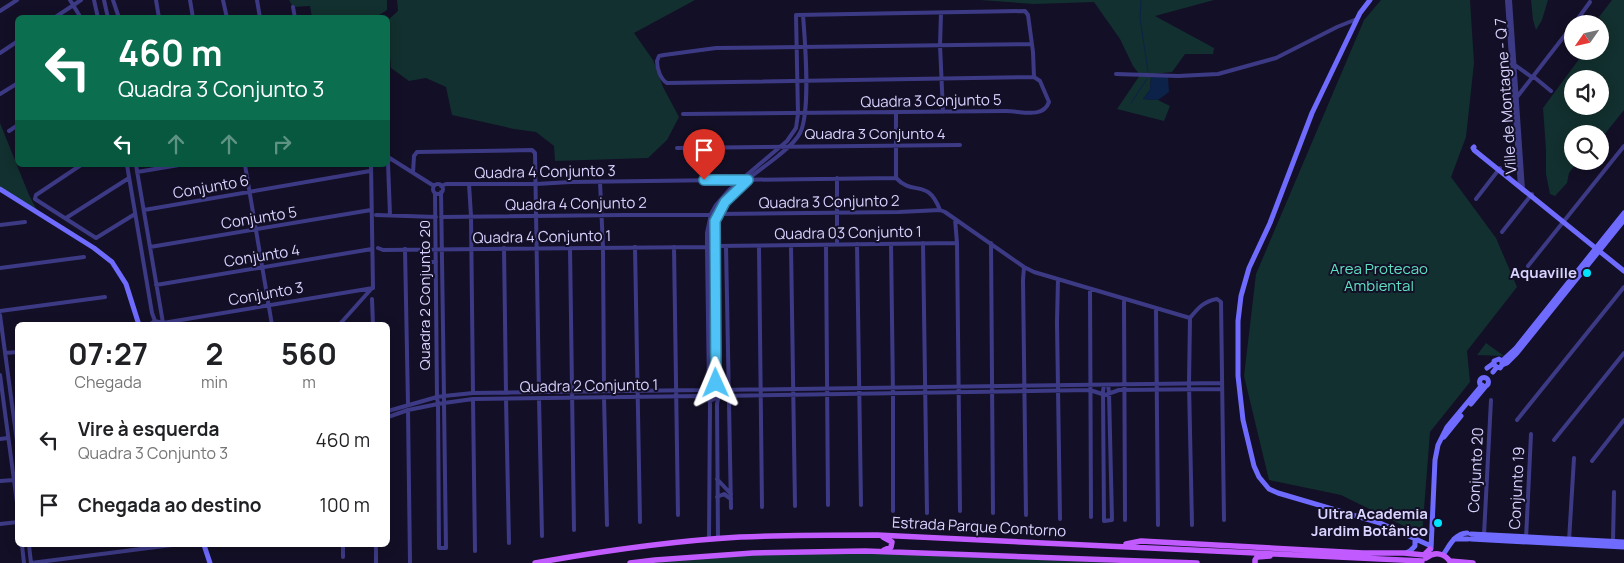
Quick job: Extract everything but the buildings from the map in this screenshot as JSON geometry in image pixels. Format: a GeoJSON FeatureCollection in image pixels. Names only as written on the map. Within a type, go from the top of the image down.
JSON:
{"type":"FeatureCollection","features":[{"type":"Feature","properties":{"kind":"main road","name":"Estrada Parque Contorno"},"geometry":{"type":"LineString","coordinates":[[535,563],[589,553],[718,539],[790,535],[878,535],[1335,556],[1422,562]]}},
{"type":"Feature","properties":{"kind":"main road"},"geometry":{"type":"LineString","coordinates":[[878,535],[892,542],[890,548],[880,551]]}},
{"type":"Feature","properties":{"kind":"main road"},"geometry":{"type":"LineString","coordinates":[[1118,546],[1140,541],[1424,555],[1431,550]]}},
{"type":"Feature","properties":{"kind":"main road"},"geometry":{"type":"LineString","coordinates":[[1431,550],[1443,555],[1451,562],[1473,563]]}},
{"type":"Feature","properties":{"kind":"main road"},"geometry":{"type":"LineString","coordinates":[[1422,562],[1431,550]]}},
{"type":"Feature","properties":{"kind":"main road","name":"Estrada Parque Contorno"},"geometry":{"type":"LineString","coordinates":[[630,563],[753,553],[880,551],[1197,563]]}},
{"type":"Feature","properties":{"kind":"main road"},"geometry":{"type":"LineString","coordinates":[[1335,556],[1363,553]]}},
{"type":"Feature","properties":{"kind":"main road"},"geometry":{"type":"LineString","coordinates":[[1255,563],[1257,557],[1274,554]]}},
{"type":"Feature","properties":{"kind":"street"},"geometry":{"type":"LineString","coordinates":[[0,11],[17,0]]}},
{"type":"Feature","properties":{"kind":"street"},"geometry":{"type":"LineString","coordinates":[[70,0],[80,15]]}},
{"type":"Feature","properties":{"kind":"street"},"geometry":{"type":"LineString","coordinates":[[58,15],[80,0]]}},
{"type":"Feature","properties":{"kind":"street"},"geometry":{"type":"LineString","coordinates":[[94,0],[97,15]]}},
{"type":"Feature","properties":{"kind":"street"},"geometry":{"type":"LineString","coordinates":[[104,0],[107,15]]}},
{"type":"Feature","properties":{"kind":"street"},"geometry":{"type":"LineString","coordinates":[[113,0],[118,15]]}},
{"type":"Feature","properties":{"kind":"street"},"geometry":{"type":"LineString","coordinates":[[156,0],[158,15]]}},
{"type":"Feature","properties":{"kind":"street"},"geometry":{"type":"LineString","coordinates":[[190,0],[192,15]]}},
{"type":"Feature","properties":{"kind":"street"},"geometry":{"type":"LineString","coordinates":[[223,0],[226,15]]}},
{"type":"Feature","properties":{"kind":"street"},"geometry":{"type":"LineString","coordinates":[[257,0],[260,15]]}},
{"type":"Feature","properties":{"kind":"street"},"geometry":{"type":"LineString","coordinates":[[1370,0],[1358,19],[1312,113],[1270,223],[1245,278],[1238,321],[1240,403],[1242,420],[1254,466],[1261,481],[1269,488],[1278,493],[1380,523],[1414,538],[1431,550]]}},
{"type":"Feature","properties":{"kind":"street","name":"Ville de Montagne - Q 7"},"geometry":{"type":"LineString","coordinates":[[1508,0],[1522,187]]}},
{"type":"Feature","properties":{"kind":"street"},"geometry":{"type":"LineString","coordinates":[[1580,15],[1590,2]]}},
{"type":"Feature","properties":{"kind":"street"},"geometry":{"type":"LineString","coordinates":[[293,7],[294,15]]}},
{"type":"Feature","properties":{"kind":"street"},"geometry":{"type":"LineString","coordinates":[[709,540],[710,404],[707,393],[709,388],[708,228],[711,214],[722,197],[781,146],[796,128],[798,81],[797,48],[796,15],[1025,11],[1028,16],[1032,44],[1034,77],[941,79],[798,81],[666,83],[663,81],[657,65],[657,58],[664,55],[716,48],[797,48],[805,48],[1032,44]]}},
{"type":"Feature","properties":{"kind":"street"},"geometry":{"type":"LineString","coordinates":[[941,13],[940,45],[943,112]]}},
{"type":"Feature","properties":{"kind":"street"},"geometry":{"type":"LineString","coordinates":[[718,539],[716,478],[717,404],[719,390],[716,380],[714,227],[717,214],[729,197],[790,146],[800,133],[805,114],[803,14]]}},
{"type":"Feature","properties":{"kind":"street"},"geometry":{"type":"LineString","coordinates":[[1116,74],[1178,76],[1218,74],[1276,58],[1337,27],[1358,19]]}},
{"type":"Feature","properties":{"kind":"street"},"geometry":{"type":"LineString","coordinates":[[1516,99],[1564,37]]}},
{"type":"Feature","properties":{"kind":"street"},"geometry":{"type":"LineString","coordinates":[[0,53],[15,43]]}},
{"type":"Feature","properties":{"kind":"street"},"geometry":{"type":"LineString","coordinates":[[1513,64],[1551,91]]}},
{"type":"Feature","properties":{"kind":"street","name":"Quadra 3 Conjunto 5"},"geometry":{"type":"LineString","coordinates":[[683,114],[1006,111],[1038,113],[1049,104],[1048,98],[1038,79],[1034,77]]}},
{"type":"Feature","properties":{"kind":"street"},"geometry":{"type":"LineString","coordinates":[[0,94],[15,85]]}},
{"type":"Feature","properties":{"kind":"street"},"geometry":{"type":"LineString","coordinates":[[896,112],[896,178],[905,185],[929,192],[940,210],[950,214],[1024,267],[1034,272],[1190,318]]}},
{"type":"Feature","properties":{"kind":"street"},"geometry":{"type":"LineString","coordinates":[[9,131],[15,127]]}},
{"type":"Feature","properties":{"kind":"street","name":"Quadra 3 Conjunto 4"},"geometry":{"type":"LineString","coordinates":[[677,148],[960,145]]}},
{"type":"Feature","properties":{"kind":"street"},"geometry":{"type":"LineString","coordinates":[[1528,266],[1624,146]]}},
{"type":"Feature","properties":{"kind":"street"},"geometry":{"type":"LineString","coordinates":[[1474,149],[1624,269]]}},
{"type":"Feature","properties":{"kind":"street"},"geometry":{"type":"LineString","coordinates":[[413,173],[414,156],[421,151],[532,150],[535,153],[539,392]]}},
{"type":"Feature","properties":{"kind":"street"},"geometry":{"type":"LineString","coordinates":[[390,159],[434,186],[437,184],[442,186],[439,217],[442,249],[446,548],[440,548],[438,404],[408,410],[390,416]]}},
{"type":"Feature","properties":{"kind":"street"},"geometry":{"type":"LineString","coordinates":[[78,167],[36,195],[37,201],[94,237],[98,237],[135,215]]}},
{"type":"Feature","properties":{"kind":"street"},"geometry":{"type":"LineString","coordinates":[[127,167],[152,312],[156,322]]}},
{"type":"Feature","properties":{"kind":"street"},"geometry":{"type":"LineString","coordinates":[[136,167],[163,322]]}},
{"type":"Feature","properties":{"kind":"street"},"geometry":{"type":"LineString","coordinates":[[137,172],[168,167]]}},
{"type":"Feature","properties":{"kind":"street"},"geometry":{"type":"LineString","coordinates":[[245,167],[272,322]]}},
{"type":"Feature","properties":{"kind":"street"},"geometry":{"type":"LineString","coordinates":[[342,322],[372,288],[371,167]]}},
{"type":"Feature","properties":{"kind":"street"},"geometry":{"type":"LineString","coordinates":[[388,167],[390,216]]}},
{"type":"Feature","properties":{"kind":"street"},"geometry":{"type":"LineString","coordinates":[[1476,199],[1499,169]]}},
{"type":"Feature","properties":{"kind":"street","name":"Conjunto 6"},"geometry":{"type":"LineString","coordinates":[[144,210],[370,172]]}},
{"type":"Feature","properties":{"kind":"street"},"geometry":{"type":"LineString","coordinates":[[66,218],[129,178]]}},
{"type":"Feature","properties":{"kind":"street"},"geometry":{"type":"LineString","coordinates":[[837,178],[837,244]]}},
{"type":"Feature","properties":{"kind":"street","name":"Quadra 4 Conjunto 3"},"geometry":{"type":"LineString","coordinates":[[442,186],[446,184],[896,178]]}},
{"type":"Feature","properties":{"kind":"street"},"geometry":{"type":"LineString","coordinates":[[600,182],[603,247],[604,391]]}},
{"type":"Feature","properties":{"kind":"street"},"geometry":{"type":"LineString","coordinates":[[469,184],[472,249],[473,393]]}},
{"type":"Feature","properties":{"kind":"street"},"geometry":{"type":"LineString","coordinates":[[434,186],[435,193],[441,192]]}},
{"type":"Feature","properties":{"kind":"street"},"geometry":{"type":"LineString","coordinates":[[0,189],[94,248],[112,262],[126,284],[138,322]]}},
{"type":"Feature","properties":{"kind":"street","name":"Quadra 2 Conjunto 20"},"geometry":{"type":"LineString","coordinates":[[435,193],[439,217],[436,249],[438,404]]}},
{"type":"Feature","properties":{"kind":"street"},"geometry":{"type":"LineString","coordinates":[[1502,232],[1531,195]]}},
{"type":"Feature","properties":{"kind":"street","name":"Conjunto 5"},"geometry":{"type":"LineString","coordinates":[[150,247],[371,210]]}},
{"type":"Feature","properties":{"kind":"street","name":"Quadra 3 Conjunto 2"},"geometry":{"type":"LineString","coordinates":[[711,214],[940,210]]}},
{"type":"Feature","properties":{"kind":"street"},"geometry":{"type":"LineString","coordinates":[[1598,249],[1624,213]]}},
{"type":"Feature","properties":{"kind":"street","name":"Quadra 4 Conjunto 2"},"geometry":{"type":"LineString","coordinates":[[376,215],[439,217],[711,214]]}},
{"type":"Feature","properties":{"kind":"street"},"geometry":{"type":"LineString","coordinates":[[135,215],[141,219],[145,217]]}},
{"type":"Feature","properties":{"kind":"street"},"geometry":{"type":"LineString","coordinates":[[955,219],[957,243],[960,511]]}},
{"type":"Feature","properties":{"kind":"street"},"geometry":{"type":"LineString","coordinates":[[1431,550],[1435,468],[1438,452],[1446,435],[1481,393],[1491,372],[1534,329],[1598,249],[1624,220]]}},
{"type":"Feature","properties":{"kind":"street"},"geometry":{"type":"LineString","coordinates":[[0,225],[25,222]]}},
{"type":"Feature","properties":{"kind":"street"},"geometry":{"type":"LineString","coordinates":[[138,234],[142,231],[148,234]]}},
{"type":"Feature","properties":{"kind":"street"},"geometry":{"type":"LineString","coordinates":[[923,243],[927,513]]}},
{"type":"Feature","properties":{"kind":"street","name":"Quadra 03 Conjunto 1"},"geometry":{"type":"LineString","coordinates":[[715,247],[957,243]]}},
{"type":"Feature","properties":{"kind":"street"},"geometry":{"type":"LineString","coordinates":[[991,243],[993,513]]}},
{"type":"Feature","properties":{"kind":"street"},"geometry":{"type":"LineString","coordinates":[[826,244],[828,505]]}},
{"type":"Feature","properties":{"kind":"street"},"geometry":{"type":"LineString","coordinates":[[857,244],[861,505]]}},
{"type":"Feature","properties":{"kind":"street"},"geometry":{"type":"LineString","coordinates":[[891,244],[893,511]]}},
{"type":"Feature","properties":{"kind":"street"},"geometry":{"type":"LineString","coordinates":[[726,246],[731,508]]}},
{"type":"Feature","properties":{"kind":"street"},"geometry":{"type":"LineString","coordinates":[[759,246],[762,507]]}},
{"type":"Feature","properties":{"kind":"street"},"geometry":{"type":"LineString","coordinates":[[791,246],[796,506]]}},
{"type":"Feature","properties":{"kind":"street"},"geometry":{"type":"LineString","coordinates":[[635,247],[640,522]]}},
{"type":"Feature","properties":{"kind":"street"},"geometry":{"type":"LineString","coordinates":[[674,247],[677,397],[702,396],[712,400],[719,396],[794,389],[1222,383]]}},
{"type":"Feature","properties":{"kind":"street"},"geometry":{"type":"LineString","coordinates":[[707,247],[715,247]]}},
{"type":"Feature","properties":{"kind":"street"},"geometry":{"type":"LineString","coordinates":[[707,247],[715,247]]}},
{"type":"Feature","properties":{"kind":"street","name":"Quadra 4 Conjunto 1"},"geometry":{"type":"LineString","coordinates":[[378,248],[382,250],[405,250],[707,247]]}},
{"type":"Feature","properties":{"kind":"street"},"geometry":{"type":"LineString","coordinates":[[504,248],[506,392]]}},
{"type":"Feature","properties":{"kind":"street"},"geometry":{"type":"LineString","coordinates":[[570,248],[574,530]]}},
{"type":"Feature","properties":{"kind":"street","name":"Conjunto 4"},"geometry":{"type":"LineString","coordinates":[[156,285],[372,249]]}},
{"type":"Feature","properties":{"kind":"street","name":"Quadra 2 Conjunto 20"},"geometry":{"type":"LineString","coordinates":[[405,250],[408,404]]}},
{"type":"Feature","properties":{"kind":"street"},"geometry":{"type":"LineString","coordinates":[[0,268],[84,257]]}},
{"type":"Feature","properties":{"kind":"street"},"geometry":{"type":"LineString","coordinates":[[428,262],[436,262]]}},
{"type":"Feature","properties":{"kind":"street"},"geometry":{"type":"LineString","coordinates":[[1024,267],[1026,516]]}},
{"type":"Feature","properties":{"kind":"street"},"geometry":{"type":"LineString","coordinates":[[1058,280],[1057,385],[1060,519]]}},
{"type":"Feature","properties":{"kind":"street"},"geometry":{"type":"LineString","coordinates":[[1517,420],[1624,287]]}},
{"type":"Feature","properties":{"kind":"street","name":"Conjunto 3"},"geometry":{"type":"LineString","coordinates":[[173,322],[372,288]]}},
{"type":"Feature","properties":{"kind":"street"},"geometry":{"type":"LineString","coordinates":[[1090,289],[1091,517]]}},
{"type":"Feature","properties":{"kind":"street"},"geometry":{"type":"LineString","coordinates":[[0,311],[105,297]]}},
{"type":"Feature","properties":{"kind":"street"},"geometry":{"type":"LineString","coordinates":[[372,299],[373,322]]}},
{"type":"Feature","properties":{"kind":"street"},"geometry":{"type":"LineString","coordinates":[[1124,299],[1124,520]]}},
{"type":"Feature","properties":{"kind":"street"},"geometry":{"type":"LineString","coordinates":[[1192,525],[1189,384],[1190,318],[1197,309],[1207,302],[1217,299],[1222,304],[1224,520]]}},
{"type":"Feature","properties":{"kind":"street"},"geometry":{"type":"LineString","coordinates":[[1156,308],[1158,525]]}},
{"type":"Feature","properties":{"kind":"street"},"geometry":{"type":"LineString","coordinates":[[0,315],[15,426]]}},
{"type":"Feature","properties":{"kind":"street"},"geometry":{"type":"LineString","coordinates":[[5,353],[15,352]]}},
{"type":"Feature","properties":{"kind":"street"},"geometry":{"type":"LineString","coordinates":[[1554,440],[1624,353]]}},
{"type":"Feature","properties":{"kind":"street"},"geometry":{"type":"LineString","coordinates":[[8,374],[0,375],[1,396],[6,415],[15,487]]}},
{"type":"Feature","properties":{"kind":"street"},"geometry":{"type":"LineString","coordinates":[[1106,385],[1109,394],[1112,520],[1104,521],[1103,394],[1106,385]]}},
{"type":"Feature","properties":{"kind":"street"},"geometry":{"type":"LineString","coordinates":[[390,410],[437,397],[506,392],[637,391],[714,387],[719,390],[794,394],[1090,390],[1109,394],[1124,390],[1222,389]]}},
{"type":"Feature","properties":{"kind":"street"},"geometry":{"type":"LineString","coordinates":[[10,395],[15,394]]}},
{"type":"Feature","properties":{"kind":"street"},"geometry":{"type":"LineString","coordinates":[[604,397],[607,525]]}},
{"type":"Feature","properties":{"kind":"street","name":"Quadra 2 Conjunto 1"},"geometry":{"type":"LineString","coordinates":[[438,404],[473,399],[677,397],[678,515]]}},
{"type":"Feature","properties":{"kind":"street"},"geometry":{"type":"LineString","coordinates":[[539,398],[542,536]]}},
{"type":"Feature","properties":{"kind":"street"},"geometry":{"type":"LineString","coordinates":[[473,399],[475,551]]}},
{"type":"Feature","properties":{"kind":"street"},"geometry":{"type":"LineString","coordinates":[[506,399],[508,543]]}},
{"type":"Feature","properties":{"kind":"street","name":"Conjunto 20"},"geometry":{"type":"LineString","coordinates":[[1484,537],[1490,400]]}},
{"type":"Feature","properties":{"kind":"street"},"geometry":{"type":"LineString","coordinates":[[408,410],[410,563]]}},
{"type":"Feature","properties":{"kind":"street"},"geometry":{"type":"LineString","coordinates":[[6,415],[13,414]]}},
{"type":"Feature","properties":{"kind":"street"},"geometry":{"type":"LineString","coordinates":[[1592,461],[1624,420]]}},
{"type":"Feature","properties":{"kind":"street","name":"Conjunto 19"},"geometry":{"type":"LineString","coordinates":[[1526,540],[1531,434]]}},
{"type":"Feature","properties":{"kind":"street"},"geometry":{"type":"LineString","coordinates":[[0,439],[8,438]]}},
{"type":"Feature","properties":{"kind":"street"},"geometry":{"type":"LineString","coordinates":[[10,457],[15,457]]}},
{"type":"Feature","properties":{"kind":"street"},"geometry":{"type":"LineString","coordinates":[[1569,542],[1574,458]]}},
{"type":"Feature","properties":{"kind":"street"},"geometry":{"type":"LineString","coordinates":[[716,478],[731,494]]}},
{"type":"Feature","properties":{"kind":"street"},"geometry":{"type":"LineString","coordinates":[[0,481],[14,480]]}},
{"type":"Feature","properties":{"kind":"street"},"geometry":{"type":"LineString","coordinates":[[1613,544],[1614,492]]}},
{"type":"Feature","properties":{"kind":"street"},"geometry":{"type":"LineString","coordinates":[[710,500],[724,494],[731,499]]}},
{"type":"Feature","properties":{"kind":"street"},"geometry":{"type":"LineString","coordinates":[[710,512],[717,512]]}},
{"type":"Feature","properties":{"kind":"street"},"geometry":{"type":"LineString","coordinates":[[0,524],[15,522]]}},
{"type":"Feature","properties":{"kind":"street"},"geometry":{"type":"LineString","coordinates":[[1443,555],[1454,539],[1461,534],[1526,540],[1613,544],[1624,547]]}},
{"type":"Feature","properties":{"kind":"street"},"geometry":{"type":"LineString","coordinates":[[1404,553],[1413,548],[1416,542],[1414,538]]}},
{"type":"Feature","properties":{"kind":"street"},"geometry":{"type":"LineString","coordinates":[[1613,544],[1624,542]]}},
{"type":"Feature","properties":{"kind":"street"},"geometry":{"type":"LineString","coordinates":[[22,547],[24,563]]}},
{"type":"Feature","properties":{"kind":"street"},"geometry":{"type":"LineString","coordinates":[[29,547],[31,563],[156,547]]}},
{"type":"Feature","properties":{"kind":"street"},"geometry":{"type":"LineString","coordinates":[[205,547],[209,561]]}},
{"type":"Feature","properties":{"kind":"street"},"geometry":{"type":"LineString","coordinates":[[343,547],[343,557]]}},
{"type":"Feature","properties":{"kind":"street"},"geometry":{"type":"LineString","coordinates":[[376,547],[376,563]]}},
{"type":"Feature","properties":{"kind":"green space"},"geometry":{"type":"Polygon","coordinates":[[[289,0],[387,0],[387,10],[379,15],[312,15],[310,6],[293,7],[289,0]]]}},
{"type":"Feature","properties":{"kind":"green space"},"geometry":{"type":"Polygon","coordinates":[[[397,0],[695,0],[634,33],[653,60],[663,87],[679,117],[667,140],[648,158],[555,161],[554,146],[536,132],[452,115],[446,87],[426,78],[409,81],[391,68],[390,18],[398,11],[397,0]]]}},
{"type":"Feature","properties":{"kind":"green space"},"geometry":{"type":"Polygon","coordinates":[[[980,0],[1214,0],[1155,16],[1214,48],[1213,54],[1185,54],[1172,72],[1143,75],[1151,76],[1150,90],[1143,99],[1158,100],[1170,106],[1164,121],[1117,109],[1140,75],[1133,66],[1120,39],[1094,2],[1034,4],[980,0]]]}},
{"type":"Feature","properties":{"kind":"green space","name":"Area Protecao Ambiental"},"geometry":{"type":"Polygon","coordinates":[[[1381,0],[1470,0],[1474,63],[1466,137],[1451,177],[1496,238],[1517,287],[1467,351],[1470,382],[1430,432],[1422,535],[1341,495],[1269,480],[1244,376],[1256,274],[1364,20],[1381,0]]]}},
{"type":"Feature","properties":{"kind":"green space"},"geometry":{"type":"Polygon","coordinates":[[[1531,0],[1548,0],[1542,20],[1536,30],[1533,20],[1531,0]]]}},
{"type":"Feature","properties":{"kind":"green space"},"geometry":{"type":"Polygon","coordinates":[[[1612,0],[1624,0],[1624,110],[1609,129],[1609,125],[1564,125],[1564,170],[1571,170],[1567,183],[1555,196],[1550,194],[1546,174],[1543,108],[1564,80],[1564,115],[1609,115],[1609,70],[1571,70],[1578,60],[1609,60],[1609,15],[1601,15],[1612,0]]]}},
{"type":"Feature","properties":{"kind":"green space"},"geometry":{"type":"Polygon","coordinates":[[[0,123],[15,160],[15,167],[18,167],[39,214],[0,189],[0,123]]]}},
{"type":"Feature","properties":{"kind":"green space"},"geometry":{"type":"Polygon","coordinates":[[[1486,343],[1504,356],[1477,355],[1486,343]]]}},
{"type":"Feature","properties":{"kind":"green space"},"geometry":{"type":"Polygon","coordinates":[[[846,551],[1130,563],[640,563],[718,553],[846,551]]]}},
{"type":"Feature","properties":{"kind":"water"},"geometry":{"type":"Polygon","coordinates":[[[1151,76],[1168,77],[1169,92],[1158,100],[1143,99],[1150,90],[1151,76]]]}},
{"type":"Feature","properties":{"kind":"waterway"},"geometry":{"type":"LineString","coordinates":[[1141,0],[1140,18],[1148,71]]}},
{"type":"Feature","properties":{"kind":"waterway"},"geometry":{"type":"LineString","coordinates":[[1131,103],[1147,79]]}},
{"type":"Feature","properties":{"kind":"place","name":"Aquaville"},"geometry":{"type":"Point","coordinates":[1587,273]}},
{"type":"Feature","properties":{"kind":"place","name":"Ultra Academia Jardim Botânico"},"geometry":{"type":"Point","coordinates":[1438,523]}},
{"type":"Feature","properties":{"kind":"route"},"geometry":{"type":"LineString","coordinates":[[704,180],[748,180],[725,202],[717,214],[714,227],[716,383]]}}]}
